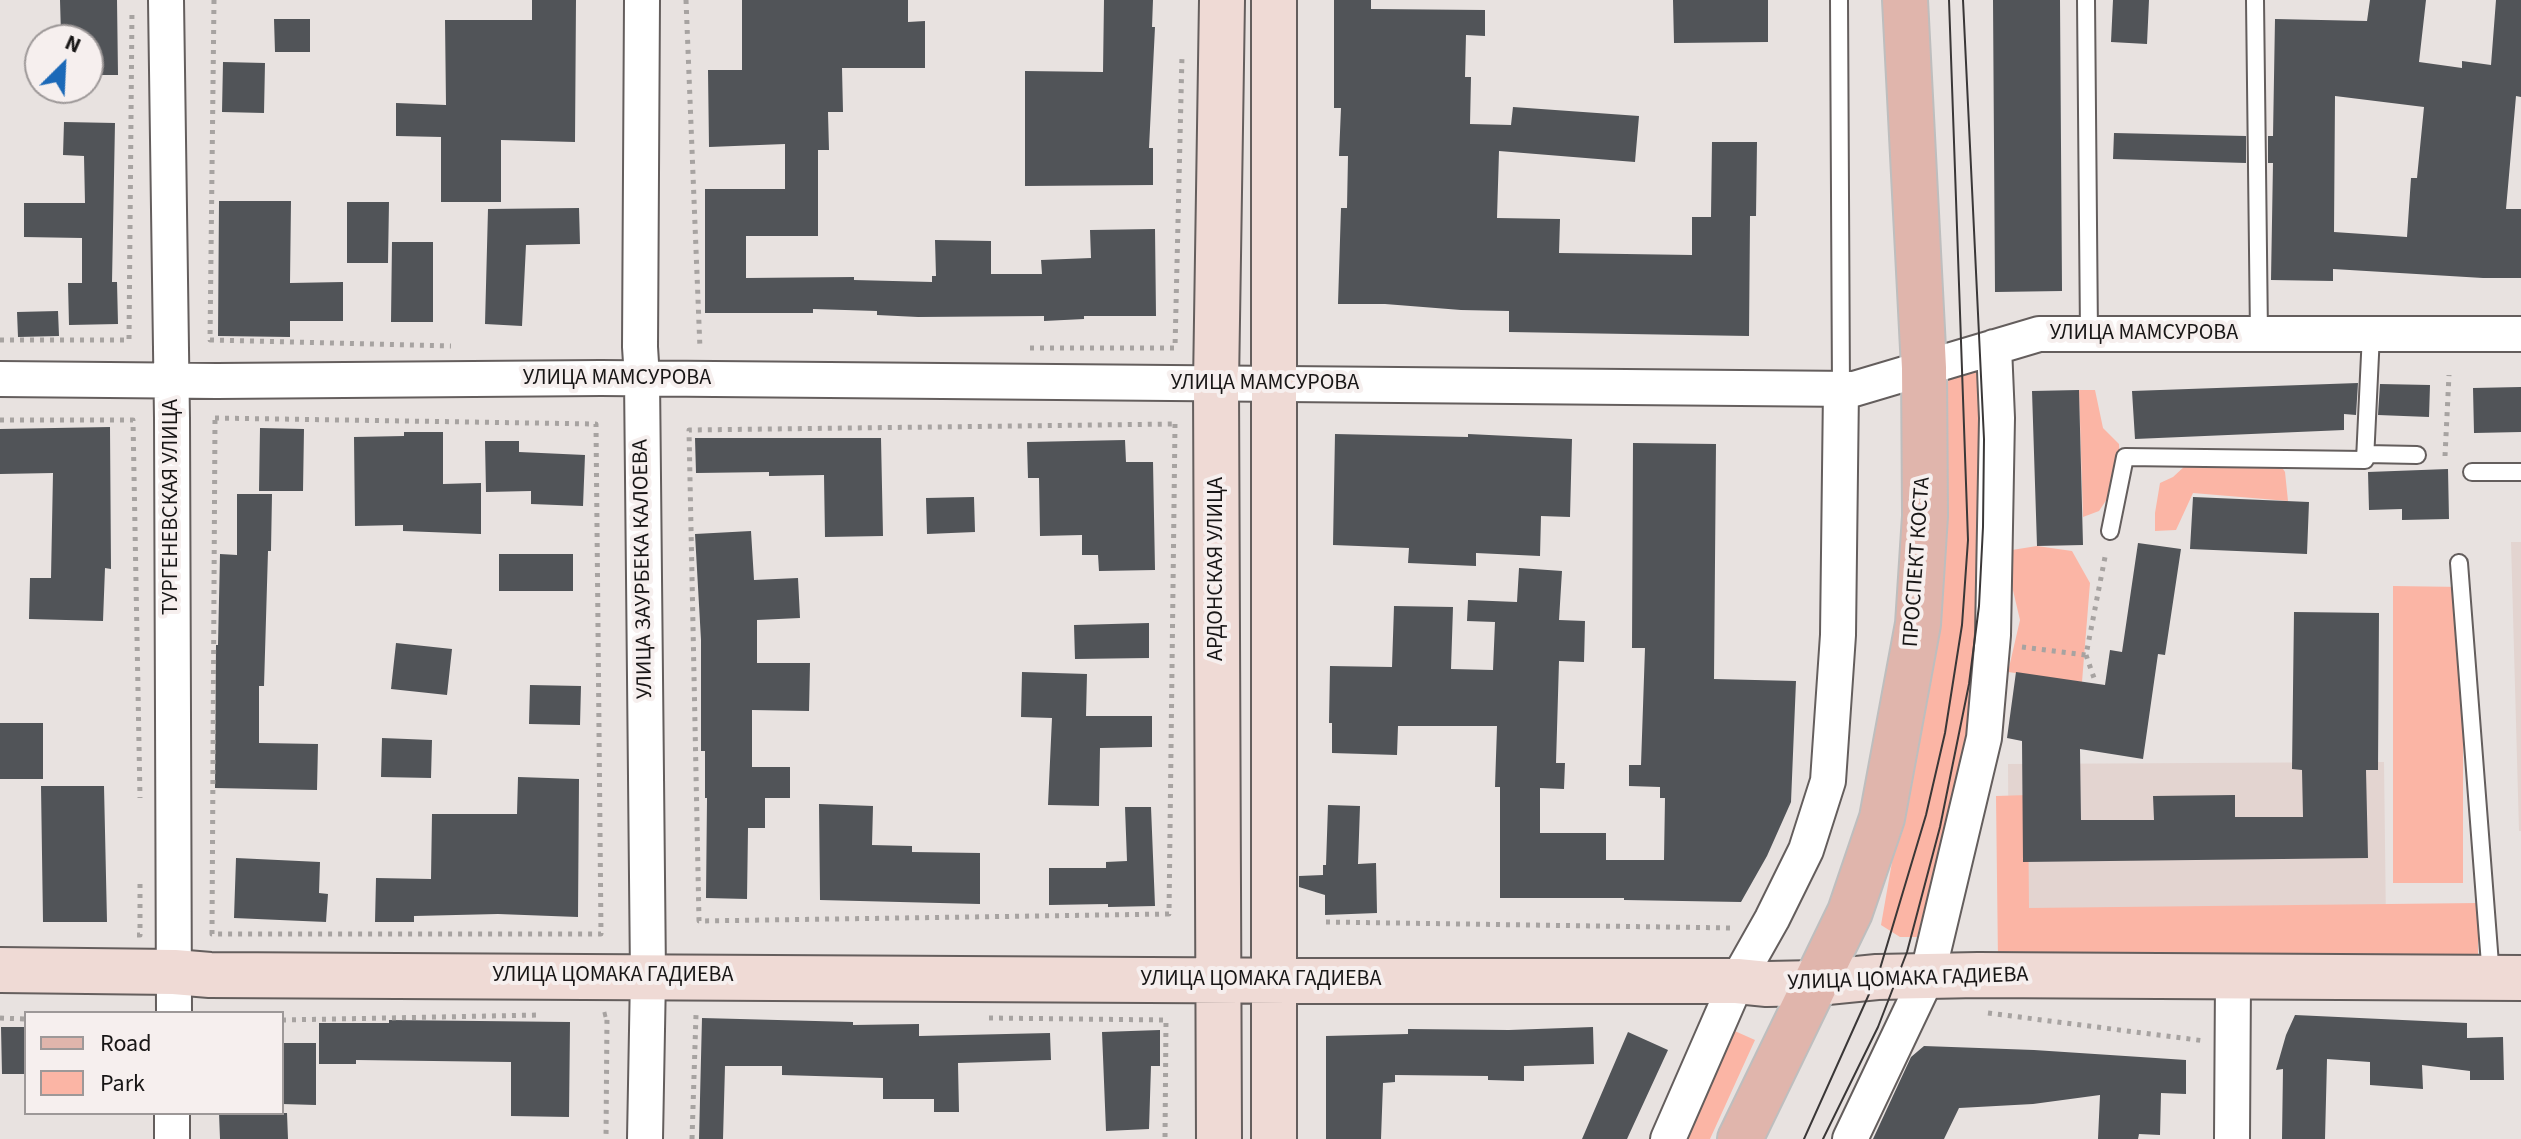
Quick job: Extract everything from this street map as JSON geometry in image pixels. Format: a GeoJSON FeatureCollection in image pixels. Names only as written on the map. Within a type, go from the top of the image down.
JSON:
{"type":"FeatureCollection","features":[{"type":"Feature","properties":{"kind":"main road","name":"АРДОНСКАЯ УЛИЦА"},"geometry":{"type":"LineString","coordinates":[[1219,1139],[1216,384],[1222,0]]}},
{"type":"Feature","properties":{"kind":"main road"},"geometry":{"type":"LineString","coordinates":[[1274,0],[1274,1139]]}},
{"type":"Feature","properties":{"kind":"main road","name":"ПРОСПЕКТ КОСТА"},"geometry":{"type":"LineString","coordinates":[[1740,1139],[1850,912],[1882,818],[1918,624],[1925,516],[1924,368],[1905,0]]}},
{"type":"Feature","properties":{"kind":"main road","name":"УЛИЦА ЦОМАКА ГАДИЕВА"},"geometry":{"type":"LineString","coordinates":[[0,970],[174,992],[210,975],[1737,981],[1767,984],[1978,975],[2506,978]]}},
{"type":"Feature","properties":{"kind":"street","name":"ТУРГЕНЕВСКАЯ УЛИЦА"},"geometry":{"type":"LineString","coordinates":[[166,0],[172,381],[174,992]]}},
{"type":"Feature","properties":{"kind":"street","name":"УЛИЦА ЗАУРБЕКА КАЛОЕВА"},"geometry":{"type":"LineString","coordinates":[[642,0],[640,332],[648,976],[645,1139]]}},
{"type":"Feature","properties":{"kind":"street","name":"УЛИЦА МАМСУРОВА"},"geometry":{"type":"LineString","coordinates":[[0,379],[642,378],[1841,389],[1866,387],[2039,334],[2521,334]]}},
{"type":"Feature","properties":{"kind":"street"},"geometry":{"type":"LineString","coordinates":[[1850,1139],[1927,977],[1984,738],[1993,635],[1997,418],[1994,347]]}},
{"type":"Feature","properties":{"kind":"street"},"geometry":{"type":"LineString","coordinates":[[1668,1139],[1737,981],[1806,850],[1828,781],[1838,635],[1841,389]]}},
{"type":"Feature","properties":{"kind":"street"},"geometry":{"type":"LineString","coordinates":[[2232,1139],[2233,978]]}},
{"type":"Feature","properties":{"kind":"street"},"geometry":{"type":"LineString","coordinates":[[172,1115],[172,1139]]}},
{"type":"Feature","properties":{"kind":"lane"},"geometry":{"type":"LineString","coordinates":[[1839,0],[1841,389]]}},
{"type":"Feature","properties":{"kind":"lane"},"geometry":{"type":"LineString","coordinates":[[2086,0],[2089,334]]}},
{"type":"Feature","properties":{"kind":"lane"},"geometry":{"type":"LineString","coordinates":[[2255,0],[2259,334]]}},
{"type":"Feature","properties":{"kind":"lane"},"geometry":{"type":"LineString","coordinates":[[2110,531],[2125,457],[2365,460],[2371,334]]}},
{"type":"Feature","properties":{"kind":"lane"},"geometry":{"type":"LineString","coordinates":[[2366,454],[2417,455]]}},
{"type":"Feature","properties":{"kind":"lane"},"geometry":{"type":"LineString","coordinates":[[2472,472],[2521,472]]}},
{"type":"Feature","properties":{"kind":"lane"},"geometry":{"type":"LineString","coordinates":[[2459,563],[2506,978]]}},
{"type":"Feature","properties":{"kind":"path"},"geometry":{"type":"LineString","coordinates":[[0,340],[129,340],[133,0]]}},
{"type":"Feature","properties":{"kind":"path"},"geometry":{"type":"LineString","coordinates":[[214,0],[210,340],[460,346]]}},
{"type":"Feature","properties":{"kind":"path"},"geometry":{"type":"LineString","coordinates":[[686,0],[699,349],[715,349]]}},
{"type":"Feature","properties":{"kind":"path"},"geometry":{"type":"LineString","coordinates":[[1016,348],[1175,348],[1183,47]]}},
{"type":"Feature","properties":{"kind":"path"},"geometry":{"type":"LineString","coordinates":[[2445,456],[2449,375]]}},
{"type":"Feature","properties":{"kind":"path"},"geometry":{"type":"LineString","coordinates":[[215,418],[596,424],[601,934],[212,934],[215,418]]}},
{"type":"Feature","properties":{"kind":"path"},"geometry":{"type":"LineString","coordinates":[[0,420],[133,420],[140,810]]}},
{"type":"Feature","properties":{"kind":"path"},"geometry":{"type":"LineString","coordinates":[[1175,424],[1169,914],[699,921],[689,430],[1175,424]]}},
{"type":"Feature","properties":{"kind":"path"},"geometry":{"type":"LineString","coordinates":[[2417,455],[2445,456],[2472,472]]}},
{"type":"Feature","properties":{"kind":"path"},"geometry":{"type":"LineString","coordinates":[[2094,678],[2086,655],[2110,531]]}},
{"type":"Feature","properties":{"kind":"path"},"geometry":{"type":"LineString","coordinates":[[2009,646],[2086,655]]}},
{"type":"Feature","properties":{"kind":"path"},"geometry":{"type":"LineString","coordinates":[[1326,922],[1767,928]]}},
{"type":"Feature","properties":{"kind":"path"},"geometry":{"type":"LineString","coordinates":[[1988,1013],[2217,1043]]}},
{"type":"Feature","properties":{"kind":"path"},"geometry":{"type":"LineString","coordinates":[[592,1015],[607,1014],[606,1139]]}},
{"type":"Feature","properties":{"kind":"path"},"geometry":{"type":"LineString","coordinates":[[284,1020],[545,1015]]}},
{"type":"Feature","properties":{"kind":"path"},"geometry":{"type":"LineString","coordinates":[[692,1139],[696,1015],[712,1015]]}},
{"type":"Feature","properties":{"kind":"path"},"geometry":{"type":"LineString","coordinates":[[0,1018],[24,1019]]}},
{"type":"Feature","properties":{"kind":"path"},"geometry":{"type":"LineString","coordinates":[[978,1018],[1166,1020],[1165,1139]]}},
{"type":"Feature","properties":{"kind":"shaded area"},"geometry":{"type":"Polygon","coordinates":[[[2511,542],[2521,542],[2521,831],[2519,831],[2511,542]]]}},
{"type":"Feature","properties":{"kind":"shaded area"},"geometry":{"type":"Polygon","coordinates":[[[2384,762],[2386,925],[2009,928],[2008,764],[2384,762]]]}},
{"type":"Feature","properties":{"kind":"green space"},"geometry":{"type":"Polygon","coordinates":[[[1986,365],[1985,599],[1963,763],[1917,937],[1900,937],[1881,925],[1895,845],[1941,406],[1952,368],[1986,365]]]}},
{"type":"Feature","properties":{"kind":"green space"},"geometry":{"type":"Polygon","coordinates":[[[2079,390],[2095,390],[2103,428],[2119,444],[2120,462],[2113,490],[2099,511],[2083,517],[2079,390]]]}},
{"type":"Feature","properties":{"kind":"green space"},"geometry":{"type":"Polygon","coordinates":[[[2186,465],[2264,465],[2283,469],[2288,501],[2193,493],[2176,530],[2155,531],[2160,483],[2173,477],[2186,465]]]}},
{"type":"Feature","properties":{"kind":"green space"},"geometry":{"type":"Polygon","coordinates":[[[2037,546],[2072,551],[2090,583],[2082,682],[2008,672],[2020,620],[2007,565],[2012,550],[2037,546]]]}},
{"type":"Feature","properties":{"kind":"green space"},"geometry":{"type":"Polygon","coordinates":[[[2393,586],[2463,587],[2463,883],[2393,883],[2393,586]]]}},
{"type":"Feature","properties":{"kind":"green space"},"geometry":{"type":"Polygon","coordinates":[[[2028,795],[2029,908],[2478,903],[2478,957],[1998,961],[1996,796],[2028,795]]]}},
{"type":"Feature","properties":{"kind":"green space"},"geometry":{"type":"Polygon","coordinates":[[[1728,1028],[1755,1040],[1710,1139],[1679,1139],[1728,1028]]]}},
{"type":"Feature","properties":{"kind":"building"},"geometry":{"type":"Polygon","coordinates":[[[60,0],[117,0],[118,75],[104,75],[104,24],[61,24],[60,0]]]}},
{"type":"Feature","properties":{"kind":"building"},"geometry":{"type":"Polygon","coordinates":[[[532,0],[576,0],[575,142],[501,140],[501,202],[441,202],[441,137],[396,136],[396,103],[446,105],[445,20],[532,20],[532,0]]]}},
{"type":"Feature","properties":{"kind":"building"},"geometry":{"type":"Polygon","coordinates":[[[742,0],[908,0],[908,22],[925,21],[925,68],[842,68],[843,112],[828,112],[829,150],[818,150],[818,236],[746,236],[746,278],[854,277],[854,280],[932,282],[932,276],[936,276],[935,240],[991,241],[991,274],[1042,274],[1041,260],[1091,258],[1090,230],[1155,229],[1156,316],[1084,316],[1084,319],[1044,321],[1044,316],[918,317],[877,315],[877,311],[813,309],[813,313],[705,313],[705,189],[785,189],[785,144],[709,147],[708,70],[742,70],[742,0]]]}},
{"type":"Feature","properties":{"kind":"building"},"geometry":{"type":"Polygon","coordinates":[[[1104,0],[1153,0],[1152,27],[1155,27],[1149,148],[1153,148],[1153,185],[1025,186],[1025,71],[1103,72],[1104,0]]]}},
{"type":"Feature","properties":{"kind":"building"},"geometry":{"type":"Polygon","coordinates":[[[1334,0],[1371,0],[1371,9],[1485,10],[1485,36],[1466,35],[1465,77],[1471,77],[1470,124],[1511,125],[1513,107],[1639,116],[1635,162],[1499,151],[1497,218],[1560,219],[1559,253],[1692,255],[1692,217],[1711,217],[1712,142],[1757,142],[1756,216],[1750,216],[1749,336],[1509,332],[1509,311],[1338,304],[1341,208],[1347,208],[1348,156],[1339,156],[1341,108],[1334,108],[1334,0]]]}},
{"type":"Feature","properties":{"kind":"building"},"geometry":{"type":"Polygon","coordinates":[[[1673,0],[1768,0],[1768,42],[1674,43],[1673,0]]]}},
{"type":"Feature","properties":{"kind":"building"},"geometry":{"type":"Polygon","coordinates":[[[1993,0],[2060,0],[2062,291],[1995,292],[1993,0]]]}},
{"type":"Feature","properties":{"kind":"building"},"geometry":{"type":"Polygon","coordinates":[[[2113,0],[2149,0],[2147,44],[2111,42],[2113,0]]]}},
{"type":"Feature","properties":{"kind":"building"},"geometry":{"type":"Polygon","coordinates":[[[2370,0],[2426,0],[2419,62],[2462,68],[2462,61],[2491,65],[2496,0],[2521,0],[2521,97],[2516,96],[2506,209],[2521,209],[2521,278],[2333,269],[2333,281],[2271,280],[2273,163],[2268,163],[2268,136],[2273,136],[2275,19],[2367,21],[2370,0]],[[2335,96],[2334,232],[2407,237],[2411,178],[2417,178],[2424,107],[2335,96]]]}},
{"type":"Feature","properties":{"kind":"building"},"geometry":{"type":"Polygon","coordinates":[[[274,19],[310,19],[310,52],[275,52],[274,19]]]}},
{"type":"Feature","properties":{"kind":"building"},"geometry":{"type":"Polygon","coordinates":[[[223,62],[265,63],[264,113],[222,112],[223,62]]]}},
{"type":"Feature","properties":{"kind":"building"},"geometry":{"type":"Polygon","coordinates":[[[64,122],[115,123],[112,282],[117,282],[118,324],[69,325],[68,283],[82,283],[82,238],[24,237],[24,203],[85,203],[84,156],[63,155],[64,122]]]}},
{"type":"Feature","properties":{"kind":"building"},"geometry":{"type":"Polygon","coordinates":[[[2114,133],[2246,136],[2246,163],[2113,159],[2114,133]]]}},
{"type":"Feature","properties":{"kind":"building"},"geometry":{"type":"Polygon","coordinates":[[[219,201],[291,201],[290,283],[343,282],[343,321],[290,321],[290,337],[218,336],[219,201]]]}},
{"type":"Feature","properties":{"kind":"building"},"geometry":{"type":"Polygon","coordinates":[[[347,202],[389,202],[388,263],[347,263],[347,202]]]}},
{"type":"Feature","properties":{"kind":"building"},"geometry":{"type":"Polygon","coordinates":[[[579,208],[580,244],[526,245],[522,326],[485,324],[488,209],[579,208]]]}},
{"type":"Feature","properties":{"kind":"building"},"geometry":{"type":"Polygon","coordinates":[[[392,242],[433,242],[433,322],[391,322],[392,242]]]}},
{"type":"Feature","properties":{"kind":"building"},"geometry":{"type":"Polygon","coordinates":[[[58,311],[59,336],[18,337],[17,312],[58,311]]]}},
{"type":"Feature","properties":{"kind":"building"},"geometry":{"type":"Polygon","coordinates":[[[2358,383],[2356,415],[2344,414],[2344,430],[2135,439],[2132,391],[2358,383]]]}},
{"type":"Feature","properties":{"kind":"building"},"geometry":{"type":"Polygon","coordinates":[[[2380,384],[2430,385],[2429,417],[2378,415],[2380,384]]]}},
{"type":"Feature","properties":{"kind":"building"},"geometry":{"type":"Polygon","coordinates":[[[2521,387],[2521,432],[2474,433],[2473,388],[2521,387]]]}},
{"type":"Feature","properties":{"kind":"building"},"geometry":{"type":"Polygon","coordinates":[[[2079,390],[2083,545],[2037,546],[2032,391],[2079,390]]]}},
{"type":"Feature","properties":{"kind":"building"},"geometry":{"type":"Polygon","coordinates":[[[110,427],[111,569],[105,568],[103,621],[29,619],[30,578],[51,578],[53,473],[0,474],[0,429],[110,427]]]}},
{"type":"Feature","properties":{"kind":"building"},"geometry":{"type":"Polygon","coordinates":[[[260,428],[304,429],[303,491],[259,491],[260,428]]]}},
{"type":"Feature","properties":{"kind":"building"},"geometry":{"type":"Polygon","coordinates":[[[404,432],[443,432],[443,484],[481,483],[481,534],[403,531],[403,525],[355,526],[354,437],[404,436],[404,432]]]}},
{"type":"Feature","properties":{"kind":"building"},"geometry":{"type":"Polygon","coordinates":[[[1335,434],[1468,437],[1468,434],[1572,439],[1570,517],[1541,516],[1540,556],[1476,553],[1476,566],[1408,563],[1409,548],[1333,545],[1335,434]]]}},
{"type":"Feature","properties":{"kind":"building"},"geometry":{"type":"Polygon","coordinates":[[[695,438],[881,438],[883,536],[825,537],[824,475],[696,473],[695,438]]]}},
{"type":"Feature","properties":{"kind":"building"},"geometry":{"type":"Polygon","coordinates":[[[1125,440],[1126,462],[1153,462],[1155,570],[1099,571],[1098,555],[1082,555],[1082,535],[1040,536],[1039,478],[1028,478],[1027,442],[1125,440]]]}},
{"type":"Feature","properties":{"kind":"building"},"geometry":{"type":"Polygon","coordinates":[[[485,441],[519,441],[519,452],[585,455],[583,506],[531,504],[531,491],[486,492],[485,441]]]}},
{"type":"Feature","properties":{"kind":"building"},"geometry":{"type":"Polygon","coordinates":[[[1633,443],[1716,444],[1714,679],[1796,681],[1791,802],[1767,856],[1741,902],[1500,898],[1500,787],[1495,787],[1497,726],[1398,726],[1397,755],[1332,753],[1330,666],[1392,667],[1394,606],[1453,607],[1451,669],[1493,670],[1495,622],[1467,621],[1468,600],[1517,602],[1519,568],[1562,571],[1559,620],[1585,621],[1584,662],[1559,661],[1556,763],[1565,763],[1564,789],[1540,788],[1540,833],[1606,833],[1606,860],[1664,860],[1665,798],[1660,798],[1660,787],[1629,786],[1629,765],[1641,765],[1645,648],[1632,648],[1633,443]]]}},
{"type":"Feature","properties":{"kind":"building"},"geometry":{"type":"Polygon","coordinates":[[[2448,469],[2449,519],[2402,520],[2402,509],[2369,510],[2368,472],[2448,469]]]}},
{"type":"Feature","properties":{"kind":"building"},"geometry":{"type":"Polygon","coordinates":[[[237,494],[272,494],[264,686],[259,686],[259,743],[318,744],[317,790],[215,788],[220,554],[237,555],[237,494]]]}},
{"type":"Feature","properties":{"kind":"building"},"geometry":{"type":"Polygon","coordinates":[[[974,497],[975,532],[927,534],[926,498],[974,497]]]}},
{"type":"Feature","properties":{"kind":"building"},"geometry":{"type":"Polygon","coordinates":[[[2193,497],[2309,502],[2307,554],[2190,549],[2193,497]]]}},
{"type":"Feature","properties":{"kind":"building"},"geometry":{"type":"Polygon","coordinates":[[[751,531],[754,580],[798,578],[800,618],[757,620],[757,663],[810,663],[809,711],[752,710],[752,767],[790,767],[790,798],[765,798],[765,828],[748,828],[747,899],[706,898],[707,798],[705,751],[701,751],[701,640],[695,534],[751,531]]]}},
{"type":"Feature","properties":{"kind":"building"},"geometry":{"type":"Polygon","coordinates":[[[2138,543],[2181,549],[2165,655],[2158,654],[2143,759],[2080,749],[2081,820],[2154,820],[2153,796],[2235,795],[2235,817],[2303,817],[2302,770],[2292,769],[2294,612],[2379,613],[2378,770],[2366,770],[2368,858],[2023,862],[2022,741],[2007,738],[2016,672],[2105,685],[2110,650],[2122,652],[2138,543]]]}},
{"type":"Feature","properties":{"kind":"building"},"geometry":{"type":"Polygon","coordinates":[[[499,554],[573,554],[573,591],[499,591],[499,554]]]}},
{"type":"Feature","properties":{"kind":"building"},"geometry":{"type":"Polygon","coordinates":[[[1149,623],[1149,658],[1075,659],[1074,625],[1149,623]]]}},
{"type":"Feature","properties":{"kind":"building"},"geometry":{"type":"Polygon","coordinates":[[[396,643],[452,649],[447,695],[391,689],[396,643]]]}},
{"type":"Feature","properties":{"kind":"building"},"geometry":{"type":"Polygon","coordinates":[[[1022,672],[1087,674],[1086,716],[1152,716],[1152,747],[1100,748],[1099,806],[1048,805],[1052,718],[1021,717],[1022,672]]]}},
{"type":"Feature","properties":{"kind":"building"},"geometry":{"type":"Polygon","coordinates":[[[530,685],[581,686],[580,725],[529,724],[530,685]]]}},
{"type":"Feature","properties":{"kind":"building"},"geometry":{"type":"Polygon","coordinates":[[[0,723],[43,723],[43,779],[0,779],[0,723]]]}},
{"type":"Feature","properties":{"kind":"building"},"geometry":{"type":"Polygon","coordinates":[[[382,738],[432,740],[431,778],[381,777],[382,738]]]}},
{"type":"Feature","properties":{"kind":"building"},"geometry":{"type":"Polygon","coordinates":[[[518,777],[579,779],[578,917],[498,914],[414,916],[414,922],[375,922],[376,878],[431,879],[432,814],[517,814],[518,777]]]}},
{"type":"Feature","properties":{"kind":"building"},"geometry":{"type":"Polygon","coordinates":[[[41,786],[104,786],[107,922],[43,922],[41,786]]]}},
{"type":"Feature","properties":{"kind":"building"},"geometry":{"type":"Polygon","coordinates":[[[819,804],[873,806],[872,845],[912,846],[912,852],[980,853],[980,904],[820,900],[819,804]]]}},
{"type":"Feature","properties":{"kind":"building"},"geometry":{"type":"Polygon","coordinates":[[[1328,805],[1360,806],[1358,864],[1376,863],[1377,913],[1325,915],[1325,895],[1299,887],[1299,876],[1323,875],[1328,805]]]}},
{"type":"Feature","properties":{"kind":"building"},"geometry":{"type":"Polygon","coordinates":[[[1125,807],[1151,807],[1155,906],[1049,905],[1049,868],[1106,868],[1106,862],[1127,861],[1125,807]]]}},
{"type":"Feature","properties":{"kind":"building"},"geometry":{"type":"Polygon","coordinates":[[[236,858],[320,862],[319,893],[328,894],[326,922],[234,918],[236,858]]]}},
{"type":"Feature","properties":{"kind":"building"},"geometry":{"type":"Polygon","coordinates":[[[2295,1015],[2467,1023],[2467,1038],[2503,1037],[2504,1080],[2470,1080],[2470,1071],[2422,1065],[2423,1089],[2370,1085],[2370,1062],[2327,1059],[2325,1139],[2282,1139],[2283,1069],[2276,1070],[2295,1015]]]}},
{"type":"Feature","properties":{"kind":"building"},"geometry":{"type":"Polygon","coordinates":[[[702,1018],[853,1022],[853,1025],[919,1024],[919,1036],[1050,1033],[1051,1060],[958,1063],[959,1112],[934,1112],[934,1099],[883,1099],[883,1078],[782,1075],[782,1066],[725,1066],[723,1139],[699,1139],[702,1018]]]}},
{"type":"Feature","properties":{"kind":"building"},"geometry":{"type":"Polygon","coordinates":[[[389,1020],[570,1022],[569,1117],[511,1116],[511,1062],[356,1060],[356,1064],[319,1064],[319,1023],[389,1023],[389,1020]]]}},
{"type":"Feature","properties":{"kind":"building"},"geometry":{"type":"Polygon","coordinates":[[[1,1027],[24,1027],[24,1074],[2,1074],[1,1027]]]}},
{"type":"Feature","properties":{"kind":"building"},"geometry":{"type":"Polygon","coordinates":[[[1593,1027],[1594,1064],[1524,1066],[1524,1081],[1488,1080],[1488,1076],[1395,1075],[1395,1082],[1383,1083],[1381,1139],[1326,1139],[1326,1036],[1408,1034],[1408,1029],[1593,1027]]]}},
{"type":"Feature","properties":{"kind":"building"},"geometry":{"type":"Polygon","coordinates":[[[1160,1030],[1160,1066],[1151,1066],[1149,1129],[1106,1131],[1102,1032],[1160,1030]]]}},
{"type":"Feature","properties":{"kind":"building"},"geometry":{"type":"Polygon","coordinates":[[[1628,1032],[1668,1050],[1627,1139],[1582,1139],[1628,1032]]]}},
{"type":"Feature","properties":{"kind":"building"},"geometry":{"type":"Polygon","coordinates":[[[284,1043],[316,1043],[316,1105],[284,1104],[284,1043]]]}},
{"type":"Feature","properties":{"kind":"building"},"geometry":{"type":"Polygon","coordinates":[[[1924,1046],[2186,1060],[2186,1094],[2161,1093],[2160,1135],[2139,1134],[2138,1139],[2098,1139],[2100,1095],[2033,1104],[1959,1108],[1944,1139],[1873,1139],[1911,1057],[1924,1046]]]}},
{"type":"Feature","properties":{"kind":"building"},"geometry":{"type":"Polygon","coordinates":[[[287,1113],[288,1139],[220,1139],[219,1115],[287,1113]]]}},
{"type":"Feature","properties":{"kind":"tram line"},"geometry":{"type":"LineString","coordinates":[[1804,1139],[1879,972],[1926,815],[1945,733],[1962,625],[1968,540],[1949,0]]}},
{"type":"Feature","properties":{"kind":"tram line"},"geometry":{"type":"LineString","coordinates":[[1823,1139],[1878,1027],[1907,952],[1940,827],[1969,684],[1979,606],[1984,439],[1963,0]]}}]}
